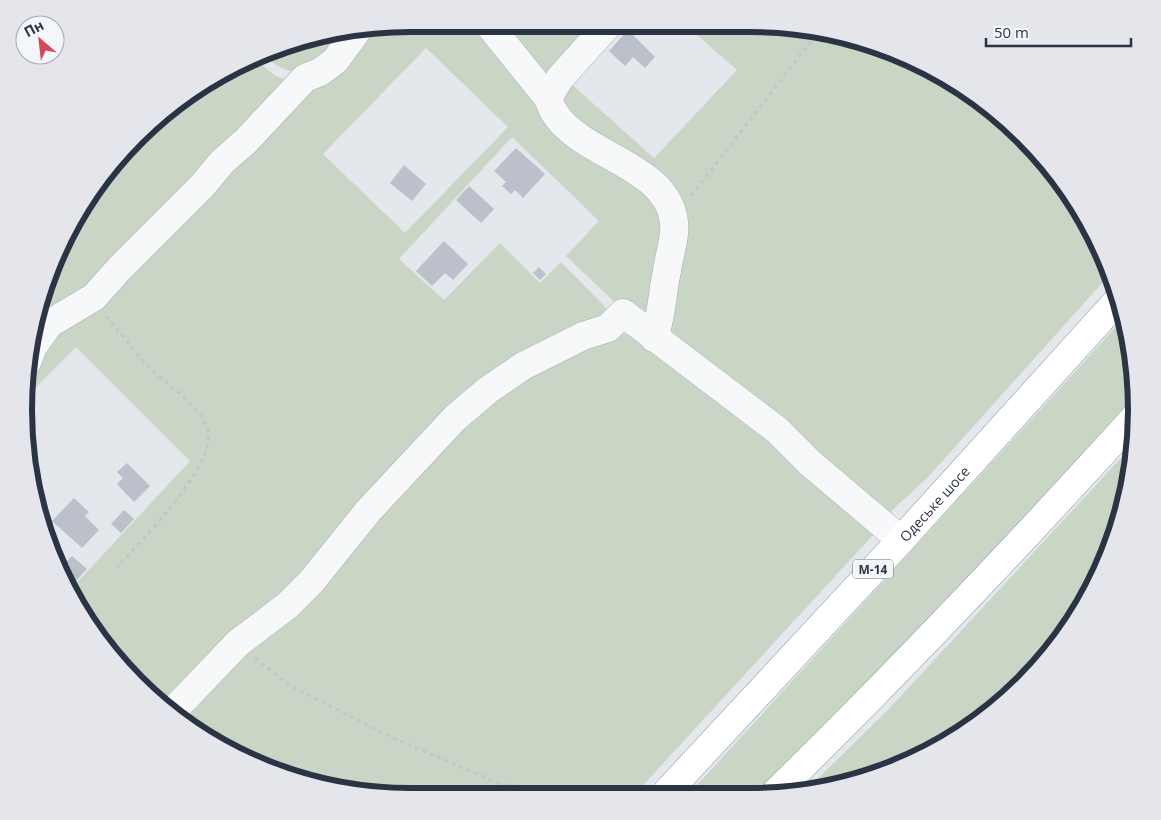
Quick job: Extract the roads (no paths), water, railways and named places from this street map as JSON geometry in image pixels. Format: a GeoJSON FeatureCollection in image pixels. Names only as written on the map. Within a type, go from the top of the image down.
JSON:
{"type":"FeatureCollection","features":[{"type":"Feature","properties":{"kind":"highway","name":"Одеське шосе"},"geometry":{"type":"LineString","coordinates":[[671,788],[901,540],[1114,305]]}},
{"type":"Feature","properties":{"kind":"highway"},"geometry":{"type":"LineString","coordinates":[[782,786],[934,633],[1128,425]]}},
{"type":"Feature","properties":{"kind":"lane"},"geometry":{"type":"LineString","coordinates":[[495,32],[548,98],[556,115],[577,135],[652,181],[670,204],[674,222],[672,239],[662,295],[660,322],[654,338]]}},
{"type":"Feature","properties":{"kind":"lane"},"geometry":{"type":"LineString","coordinates":[[548,98],[560,78],[601,32]]}},
{"type":"Feature","properties":{"kind":"lane"},"geometry":{"type":"LineString","coordinates":[[40,337],[49,324],[86,303],[202,186],[222,162],[246,141],[305,78],[320,72],[335,61],[352,37]]}},
{"type":"Feature","properties":{"kind":"lane"},"geometry":{"type":"LineString","coordinates":[[177,707],[238,643],[288,605],[311,582],[342,542],[424,448],[455,418],[488,390],[523,366],[583,336],[608,328],[623,313],[777,430],[810,463],[901,540]]}}]}
